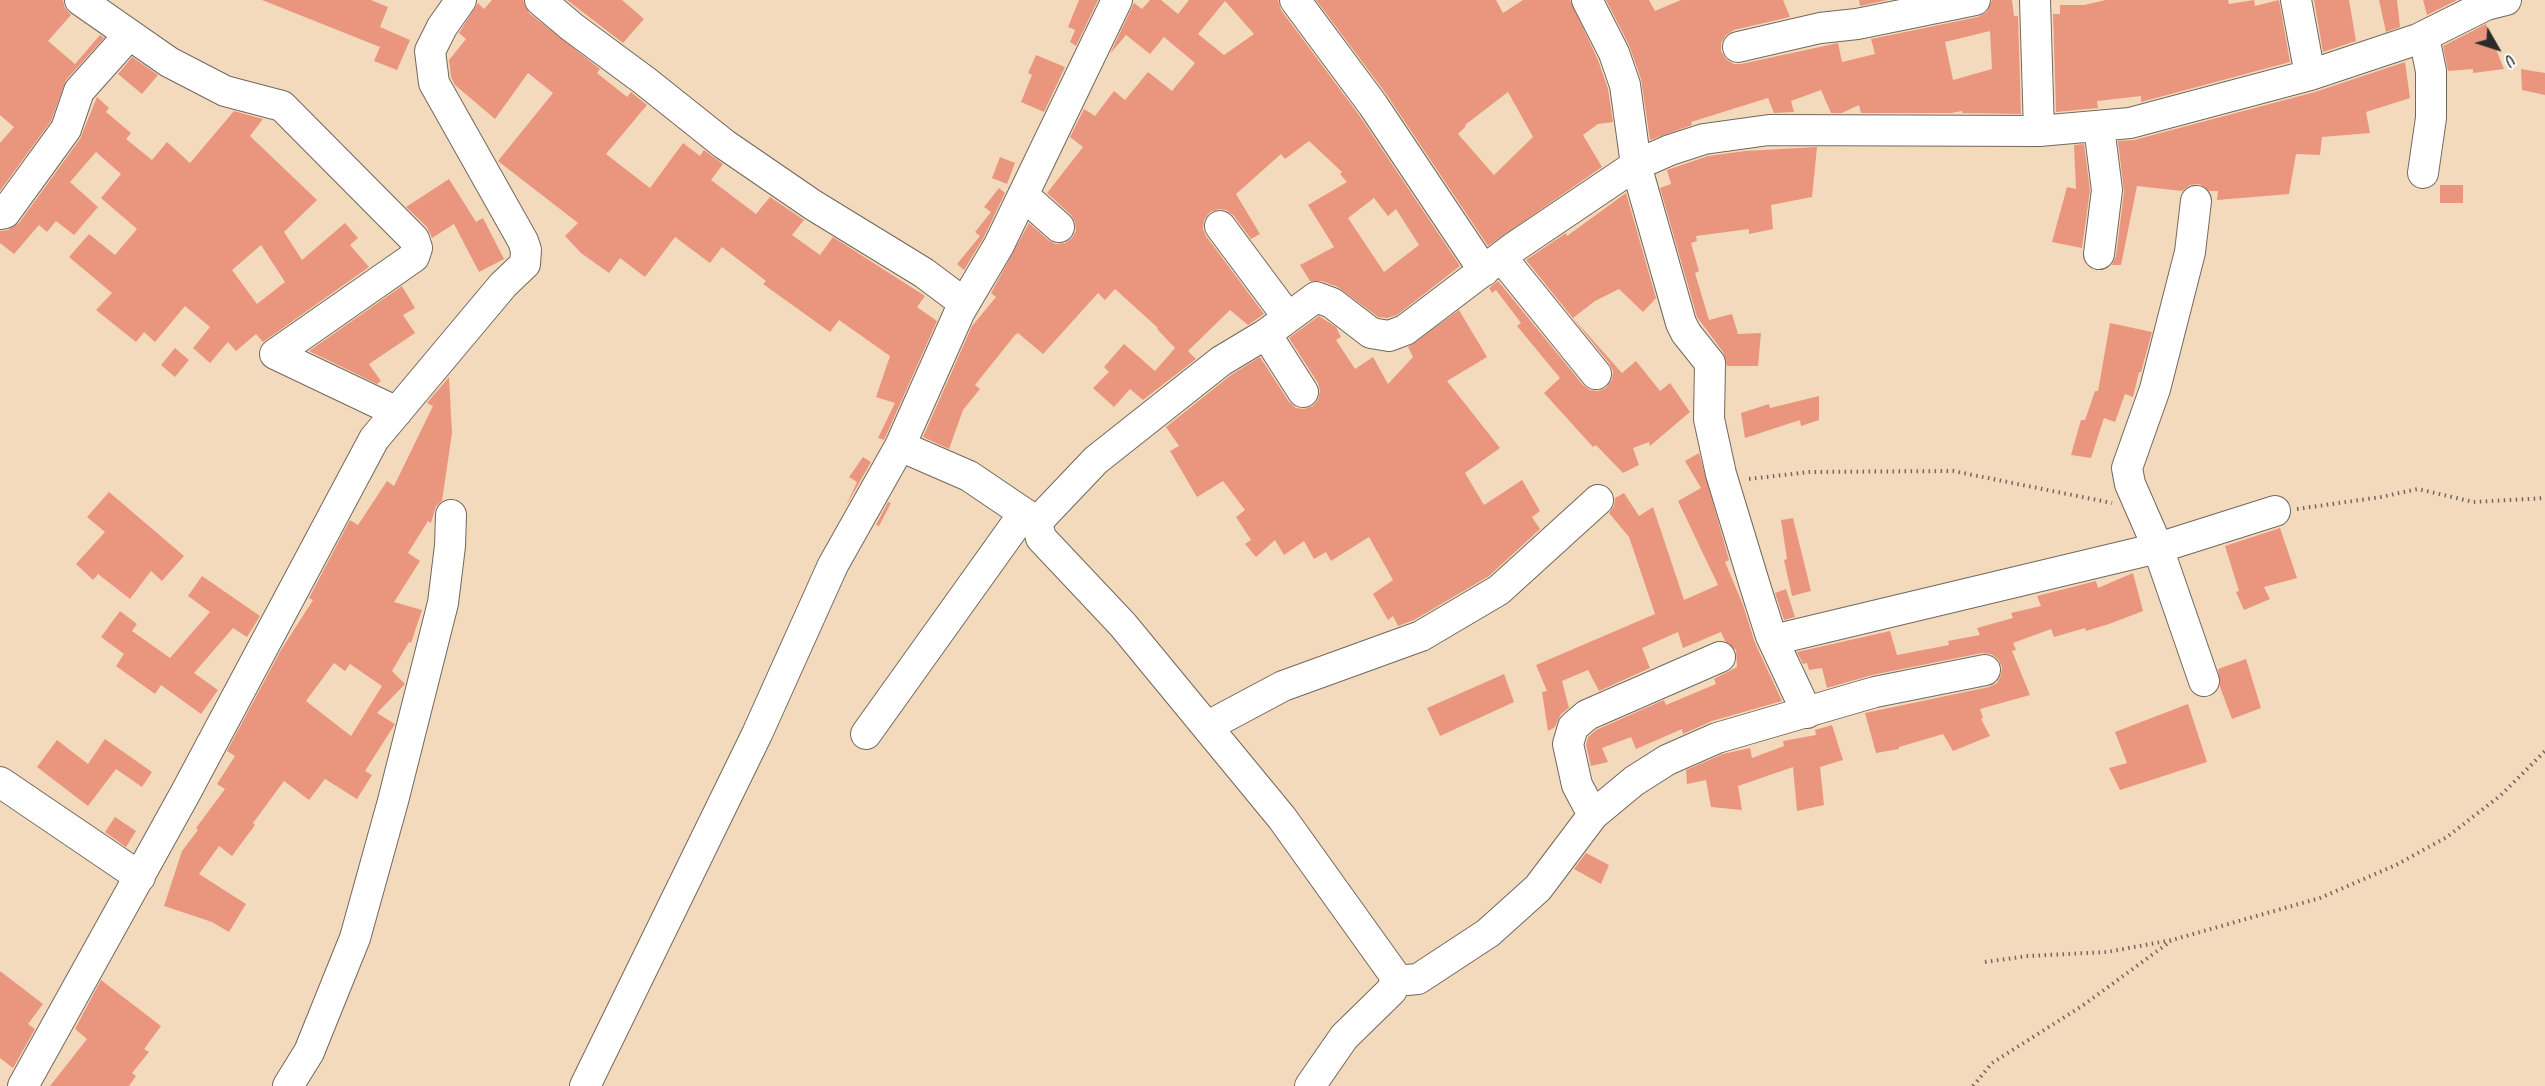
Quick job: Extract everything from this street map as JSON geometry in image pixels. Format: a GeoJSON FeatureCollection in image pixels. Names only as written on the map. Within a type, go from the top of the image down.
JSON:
{"type":"FeatureCollection","features":[{"type":"Feature","properties":{"kind":"street"},"geometry":{"type":"LineString","coordinates":[[23,1086],[140,877],[374,439],[503,285],[525,264],[526,250],[523,241],[434,84],[430,51],[442,27],[461,0]]}},
{"type":"Feature","properties":{"kind":"street"},"geometry":{"type":"LineString","coordinates":[[540,0],[723,144],[813,206],[924,273],[964,303]]}},
{"type":"Feature","properties":{"kind":"street"},"geometry":{"type":"LineString","coordinates":[[585,1086],[757,734],[833,565],[900,446],[964,303],[999,245],[1117,0]]}},
{"type":"Feature","properties":{"kind":"street"},"geometry":{"type":"LineString","coordinates":[[1295,0],[1493,265],[1596,374]]}},
{"type":"Feature","properties":{"kind":"street"},"geometry":{"type":"LineString","coordinates":[[1587,0],[1614,53],[1625,85],[1636,165],[1682,323],[1686,333],[1710,363],[1709,418],[1724,482],[1773,640],[1807,713]]}},
{"type":"Feature","properties":{"kind":"street"},"geometry":{"type":"LineString","coordinates":[[1738,47],[1820,28],[1857,24],[1975,0]]}},
{"type":"Feature","properties":{"kind":"street"},"geometry":{"type":"LineString","coordinates":[[2035,0],[2039,131]]}},
{"type":"Feature","properties":{"kind":"street"},"geometry":{"type":"LineString","coordinates":[[2296,0],[2310,75]]}},
{"type":"Feature","properties":{"kind":"street"},"geometry":{"type":"LineString","coordinates":[[866,734],[1030,518],[1096,460],[1221,361],[1316,297],[1332,303],[1371,333],[1389,336],[1405,330],[1636,165],[1670,150],[1704,139],[1768,130],[2039,131],[2130,123],[2310,75],[2424,37],[2486,5],[2506,0]]}},
{"type":"Feature","properties":{"kind":"street"},"geometry":{"type":"LineString","coordinates":[[84,1],[169,62],[225,91],[282,106],[414,240],[417,248],[414,257],[275,354],[397,412]]}},
{"type":"Feature","properties":{"kind":"street"},"geometry":{"type":"LineString","coordinates":[[0,214],[5,213],[66,129],[79,91],[129,35]]}},
{"type":"Feature","properties":{"kind":"street"},"geometry":{"type":"LineString","coordinates":[[2423,173],[2431,118],[2431,71],[2424,37]]}},
{"type":"Feature","properties":{"kind":"street"},"geometry":{"type":"LineString","coordinates":[[2099,127],[2107,190],[2099,254]]}},
{"type":"Feature","properties":{"kind":"street"},"geometry":{"type":"LineString","coordinates":[[1023,195],[1059,227]]}},
{"type":"Feature","properties":{"kind":"street"},"geometry":{"type":"LineString","coordinates":[[2196,201],[2190,252],[2155,389],[2127,468],[2130,484],[2158,548],[2204,681]]}},
{"type":"Feature","properties":{"kind":"street"},"geometry":{"type":"LineString","coordinates":[[1220,226],[1276,325],[1303,392]]}},
{"type":"Feature","properties":{"kind":"street"},"geometry":{"type":"LineString","coordinates":[[900,446],[969,476],[1030,518],[1041,538],[1123,625],[1282,818],[1399,981]]}},
{"type":"Feature","properties":{"kind":"street"},"geometry":{"type":"LineString","coordinates":[[1208,726],[1283,686],[1421,636],[1499,590],[1598,500]]}},
{"type":"Feature","properties":{"kind":"street"},"geometry":{"type":"LineString","coordinates":[[1773,640],[2158,548],[2275,511]]}},
{"type":"Feature","properties":{"kind":"street"},"geometry":{"type":"LineString","coordinates":[[288,1086],[309,1052],[355,938],[393,801],[442,603],[450,546],[451,515]]}},
{"type":"Feature","properties":{"kind":"street"},"geometry":{"type":"LineString","coordinates":[[1587,823],[1568,744],[1573,727],[1587,715],[1720,657]]}},
{"type":"Feature","properties":{"kind":"street"},"geometry":{"type":"LineString","coordinates":[[1310,1086],[1344,1037],[1399,981],[1418,979],[1488,933],[1538,888],[1587,823],[1634,781],[1682,753],[1731,734],[1875,692],[1985,670]]}},
{"type":"Feature","properties":{"kind":"street"},"geometry":{"type":"LineString","coordinates":[[0,782],[140,877]]}},
{"type":"Feature","properties":{"kind":"path"},"geometry":{"type":"LineString","coordinates":[[1724,482],[1809,472],[1953,471],[2142,509]]}},
{"type":"Feature","properties":{"kind":"path"},"geometry":{"type":"LineString","coordinates":[[2275,511],[2381,497],[2418,489],[2473,502],[2545,498]]}},
{"type":"Feature","properties":{"kind":"path"},"geometry":{"type":"LineString","coordinates":[[1985,962],[2028,956],[2107,952],[2172,940],[2320,898],[2396,865],[2448,837],[2501,795],[2545,751]]}},
{"type":"Feature","properties":{"kind":"path"},"geometry":{"type":"LineString","coordinates":[[1973,1086],[1992,1063],[2082,1006],[2172,940]]}},
{"type":"Feature","properties":{"kind":"building"},"geometry":{"type":"Polygon","coordinates":[[[0,0],[63,0],[65,8],[71,15],[48,41],[75,64],[100,35],[104,38],[66,80],[51,121],[0,191],[0,143],[14,127],[0,115],[0,0]]]}},
{"type":"Feature","properties":{"kind":"building"},"geometry":{"type":"Polygon","coordinates":[[[262,0],[371,0],[388,7],[380,27],[410,40],[397,70],[374,61],[380,47],[262,0]]]}},
{"type":"Feature","properties":{"kind":"building"},"geometry":{"type":"Polygon","coordinates":[[[492,0],[523,0],[529,13],[600,69],[597,73],[627,97],[631,92],[647,105],[606,154],[650,188],[683,143],[700,156],[704,150],[723,164],[711,180],[756,214],[770,197],[804,220],[792,235],[820,255],[833,237],[925,296],[917,307],[937,321],[884,440],[878,438],[895,403],[876,397],[890,356],[839,320],[830,332],[763,284],[766,281],[722,247],[710,263],[675,237],[645,277],[620,258],[609,273],[581,253],[565,236],[578,223],[498,161],[553,93],[528,73],[495,119],[455,85],[451,77],[449,60],[466,39],[459,33],[478,3],[484,9],[492,0]]]}},
{"type":"Feature","properties":{"kind":"building"},"geometry":{"type":"Polygon","coordinates":[[[567,0],[622,0],[644,19],[623,43],[567,0]]]}},
{"type":"Feature","properties":{"kind":"building"},"geometry":{"type":"Polygon","coordinates":[[[1079,0],[1098,0],[1076,46],[1070,42],[1075,30],[1068,27],[1079,0]]]}},
{"type":"Feature","properties":{"kind":"building"},"geometry":{"type":"Polygon","coordinates":[[[1150,0],[1161,0],[1178,14],[1189,0],[1278,0],[1281,10],[1359,115],[1460,266],[1397,315],[1387,318],[1378,317],[1338,287],[1322,281],[1310,281],[1300,265],[1334,247],[1308,205],[1347,182],[1340,174],[1342,172],[1309,141],[1285,159],[1281,154],[1236,194],[1260,234],[1251,239],[1234,216],[1226,210],[1219,209],[1210,212],[1204,220],[1203,229],[1206,236],[1264,314],[1248,325],[1230,310],[1188,351],[1196,359],[1143,400],[1130,389],[1114,407],[1093,388],[1109,372],[1104,367],[1124,344],[1155,371],[1175,348],[1158,328],[1115,289],[1105,300],[1098,293],[1043,354],[1018,333],[1015,335],[975,385],[980,389],[963,410],[949,449],[923,437],[972,326],[996,297],[991,293],[1029,223],[1056,244],[1065,243],[1076,231],[1071,215],[1047,193],[1083,147],[1070,137],[1084,109],[1095,116],[1114,91],[1125,100],[1148,72],[1172,91],[1195,63],[1164,37],[1150,54],[1126,35],[1110,54],[1134,3],[1142,9],[1150,0]],[[1225,1],[1198,34],[1224,55],[1254,34],[1225,1]],[[1374,198],[1348,218],[1384,272],[1419,245],[1396,209],[1388,216],[1374,198]]]}},
{"type":"Feature","properties":{"kind":"building"},"geometry":{"type":"Polygon","coordinates":[[[1316,0],[1496,0],[1503,13],[1523,0],[1570,0],[1598,60],[1608,89],[1613,122],[1598,124],[1583,135],[1602,167],[1488,246],[1387,95],[1316,0]],[[1508,92],[1465,125],[1458,134],[1494,175],[1533,137],[1508,92]]]}},
{"type":"Feature","properties":{"kind":"building"},"geometry":{"type":"Polygon","coordinates":[[[1606,0],[1649,0],[1655,11],[1681,0],[1783,0],[1790,17],[1734,30],[1726,35],[1721,43],[1721,51],[1726,59],[1734,64],[1741,64],[1838,43],[1842,62],[1875,54],[1871,39],[1978,17],[1987,12],[1992,0],[2012,0],[2014,16],[2018,16],[2021,114],[1962,113],[1962,111],[1861,113],[1859,105],[1842,113],[1831,113],[1821,90],[1791,101],[1794,112],[1774,113],[1768,98],[1691,122],[1692,125],[1650,140],[1641,79],[1629,45],[1606,0]],[[1990,31],[1945,42],[1953,80],[1992,69],[1990,31]]]}},
{"type":"Feature","properties":{"kind":"building"},"geometry":{"type":"Polygon","coordinates":[[[1859,0],[1888,0],[1860,6],[1859,0]]]}},
{"type":"Feature","properties":{"kind":"building"},"geometry":{"type":"Polygon","coordinates":[[[2106,0],[2228,0],[2229,4],[2254,0],[2255,6],[2279,0],[2290,62],[2141,102],[2141,96],[2097,101],[2098,108],[2056,112],[2053,14],[2060,14],[2060,5],[2084,5],[2106,0]]]}},
{"type":"Feature","properties":{"kind":"building"},"geometry":{"type":"Polygon","coordinates":[[[2314,0],[2349,0],[2356,41],[2323,52],[2314,0]]]}},
{"type":"Feature","properties":{"kind":"building"},"geometry":{"type":"Polygon","coordinates":[[[2379,0],[2397,0],[2400,27],[2386,32],[2379,0]]]}},
{"type":"Feature","properties":{"kind":"building"},"geometry":{"type":"Polygon","coordinates":[[[2423,0],[2457,0],[2427,15],[2423,0]]]}},
{"type":"Feature","properties":{"kind":"building"},"geometry":{"type":"Polygon","coordinates":[[[2486,24],[2504,69],[2473,73],[2473,69],[2448,71],[2443,46],[2486,24]]]}},
{"type":"Feature","properties":{"kind":"building"},"geometry":{"type":"Polygon","coordinates":[[[1036,55],[1065,67],[1044,112],[1021,102],[1032,75],[1028,73],[1036,55]]]}},
{"type":"Feature","properties":{"kind":"building"},"geometry":{"type":"Polygon","coordinates":[[[132,57],[158,75],[142,94],[118,74],[132,57]]]}},
{"type":"Feature","properties":{"kind":"building"},"geometry":{"type":"Polygon","coordinates":[[[2405,62],[2410,98],[2366,112],[2370,133],[2322,137],[2320,155],[2296,154],[2289,194],[2217,200],[2218,191],[2209,191],[2199,184],[2190,185],[2182,191],[2137,186],[2121,265],[2112,265],[2116,256],[2124,192],[2118,141],[2134,140],[2315,92],[2405,62]]]}},
{"type":"Feature","properties":{"kind":"building"},"geometry":{"type":"Polygon","coordinates":[[[2521,69],[2545,73],[2545,95],[2522,90],[2521,69]]]}},
{"type":"Feature","properties":{"kind":"building"},"geometry":{"type":"Polygon","coordinates":[[[97,97],[109,108],[106,112],[131,133],[126,139],[152,160],[167,142],[190,163],[234,111],[263,119],[250,136],[317,200],[284,232],[302,260],[345,223],[358,238],[350,245],[369,267],[263,342],[256,334],[236,351],[228,342],[210,363],[193,348],[210,327],[185,306],[155,342],[144,332],[136,342],[96,310],[112,293],[69,257],[89,234],[115,255],[137,229],[101,198],[121,174],[96,152],[70,182],[98,207],[74,235],[56,221],[47,232],[39,225],[14,254],[0,243],[0,231],[8,230],[19,223],[80,139],[97,97]],[[261,245],[232,270],[257,304],[285,282],[261,245]]]}},
{"type":"Feature","properties":{"kind":"building"},"geometry":{"type":"Polygon","coordinates":[[[2084,144],[2090,190],[2082,248],[2052,242],[2067,187],[2076,189],[2074,145],[2084,144]]]}},
{"type":"Feature","properties":{"kind":"building"},"geometry":{"type":"Polygon","coordinates":[[[1817,147],[1812,197],[1771,205],[1773,229],[1749,234],[1749,229],[1696,236],[1697,241],[1691,243],[1699,271],[1695,273],[1709,320],[1732,314],[1738,334],[1761,333],[1758,366],[1727,366],[1723,352],[1697,317],[1660,188],[1671,184],[1667,170],[1708,156],[1745,151],[1817,147]]]}},
{"type":"Feature","properties":{"kind":"building"},"geometry":{"type":"Polygon","coordinates":[[[1000,157],[1015,163],[1007,184],[992,178],[1000,157]]]}},
{"type":"Feature","properties":{"kind":"building"},"geometry":{"type":"Polygon","coordinates":[[[449,179],[476,222],[483,218],[504,259],[479,272],[454,224],[432,238],[427,227],[406,207],[449,179]]]}},
{"type":"Feature","properties":{"kind":"building"},"geometry":{"type":"Polygon","coordinates":[[[2440,185],[2463,185],[2463,203],[2440,203],[2440,185]]]}},
{"type":"Feature","properties":{"kind":"building"},"geometry":{"type":"Polygon","coordinates":[[[999,188],[1005,193],[984,237],[964,270],[957,264],[980,236],[975,232],[991,212],[984,207],[999,188]]]}},
{"type":"Feature","properties":{"kind":"building"},"geometry":{"type":"Polygon","coordinates":[[[1626,193],[1656,298],[1643,312],[1619,289],[1595,301],[1573,318],[1622,373],[1636,361],[1660,391],[1670,383],[1690,412],[1650,446],[1649,442],[1633,448],[1639,465],[1623,473],[1596,445],[1593,447],[1544,393],[1560,378],[1517,326],[1521,323],[1496,290],[1492,293],[1489,288],[1498,281],[1583,385],[1590,390],[1598,391],[1606,388],[1612,380],[1613,371],[1609,363],[1526,260],[1566,233],[1567,236],[1626,193]]]}},
{"type":"Feature","properties":{"kind":"building"},"geometry":{"type":"Polygon","coordinates":[[[402,286],[415,308],[403,315],[415,333],[369,364],[381,381],[377,384],[309,351],[402,286]]]}},
{"type":"Feature","properties":{"kind":"building"},"geometry":{"type":"Polygon","coordinates":[[[1459,310],[1487,357],[1447,381],[1500,448],[1465,473],[1484,505],[1522,480],[1540,511],[1532,517],[1540,529],[1489,576],[1414,620],[1398,626],[1393,616],[1388,620],[1373,594],[1393,580],[1369,537],[1331,561],[1326,552],[1314,559],[1304,541],[1284,555],[1275,540],[1256,557],[1245,544],[1251,540],[1236,517],[1245,510],[1223,481],[1197,497],[1170,451],[1179,446],[1166,427],[1231,375],[1260,357],[1289,402],[1296,408],[1304,409],[1313,406],[1318,400],[1320,391],[1318,383],[1289,338],[1319,316],[1336,327],[1341,337],[1336,340],[1355,369],[1373,357],[1388,384],[1413,357],[1408,347],[1459,310]]]}},
{"type":"Feature","properties":{"kind":"building"},"geometry":{"type":"Polygon","coordinates":[[[2110,323],[2152,332],[2141,372],[2139,372],[2133,397],[2125,394],[2115,422],[2104,418],[2091,458],[2071,455],[2081,420],[2085,420],[2095,391],[2098,391],[2110,323]]]}},
{"type":"Feature","properties":{"kind":"building"},"geometry":{"type":"Polygon","coordinates":[[[175,348],[189,360],[175,377],[161,365],[175,348]]]}},
{"type":"Feature","properties":{"kind":"building"},"geometry":{"type":"Polygon","coordinates":[[[449,377],[452,433],[442,501],[436,506],[431,523],[428,521],[408,553],[420,561],[394,602],[422,610],[411,643],[409,642],[392,671],[405,684],[377,713],[395,724],[365,771],[372,775],[357,799],[325,779],[309,800],[284,781],[232,856],[219,846],[199,874],[246,904],[229,932],[212,922],[164,906],[182,851],[225,789],[217,784],[235,756],[227,751],[281,650],[313,600],[309,598],[350,520],[358,525],[387,481],[394,486],[433,406],[427,403],[449,377]],[[334,663],[306,701],[351,736],[382,686],[350,664],[345,671],[334,663]]]}},
{"type":"Feature","properties":{"kind":"building"},"geometry":{"type":"Polygon","coordinates":[[[1819,396],[1819,420],[1801,426],[1800,420],[1745,438],[1741,413],[1769,404],[1770,408],[1819,396]]]}},
{"type":"Feature","properties":{"kind":"building"},"geometry":{"type":"Polygon","coordinates":[[[1699,453],[1729,560],[1725,562],[1743,605],[1755,643],[1782,701],[1712,721],[1683,734],[1682,729],[1636,749],[1631,737],[1602,748],[1608,762],[1591,766],[1586,745],[1588,737],[1596,730],[1664,700],[1666,705],[1716,684],[1714,679],[1737,667],[1736,650],[1725,641],[1721,632],[1683,648],[1678,632],[1642,648],[1650,668],[1599,691],[1588,670],[1562,681],[1569,708],[1561,714],[1555,727],[1548,731],[1542,692],[1547,691],[1536,665],[1655,614],[1629,537],[1609,513],[1614,506],[1615,498],[1624,493],[1639,516],[1653,507],[1684,600],[1718,585],[1678,501],[1701,488],[1685,461],[1699,453]]]}},
{"type":"Feature","properties":{"kind":"building"},"geometry":{"type":"Polygon","coordinates":[[[863,457],[871,462],[846,506],[857,482],[849,477],[863,457]]]}},
{"type":"Feature","properties":{"kind":"building"},"geometry":{"type":"Polygon","coordinates":[[[109,492],[184,556],[162,581],[151,571],[130,599],[98,574],[93,580],[76,564],[105,532],[87,517],[109,492]]]}},
{"type":"Feature","properties":{"kind":"building"},"geometry":{"type":"Polygon","coordinates":[[[888,502],[891,503],[879,526],[876,525],[888,502]]]}},
{"type":"Feature","properties":{"kind":"building"},"geometry":{"type":"Polygon","coordinates":[[[1793,518],[1811,591],[1792,596],[1784,560],[1787,559],[1781,520],[1793,518]]]}},
{"type":"Feature","properties":{"kind":"building"},"geometry":{"type":"Polygon","coordinates":[[[2280,528],[2297,578],[2264,587],[2270,599],[2244,610],[2236,592],[2239,591],[2225,546],[2280,528]]]}},
{"type":"Feature","properties":{"kind":"building"},"geometry":{"type":"Polygon","coordinates":[[[2133,573],[2143,611],[2086,631],[2085,628],[2054,637],[2051,629],[2013,643],[2016,650],[2012,651],[2030,695],[1980,709],[1983,718],[1981,719],[1990,736],[1953,751],[1943,734],[1899,747],[1899,749],[1876,753],[1865,713],[1989,687],[1997,683],[2002,667],[1998,659],[1991,654],[1982,653],[1872,675],[1827,688],[1822,668],[1809,670],[1807,663],[1803,664],[1797,652],[1890,631],[1897,655],[1949,645],[1948,641],[1980,635],[1977,628],[2013,618],[2011,613],[2041,606],[2037,596],[2096,581],[2098,588],[2133,573]]]}},
{"type":"Feature","properties":{"kind":"building"},"geometry":{"type":"Polygon","coordinates":[[[202,576],[260,616],[247,637],[233,628],[194,673],[218,690],[201,714],[161,685],[155,694],[116,666],[124,654],[101,637],[120,611],[137,624],[132,631],[170,658],[210,612],[188,596],[202,576]]]}},
{"type":"Feature","properties":{"kind":"building"},"geometry":{"type":"Polygon","coordinates":[[[1786,589],[1795,617],[1784,620],[1775,593],[1786,589]]]}},
{"type":"Feature","properties":{"kind":"building"},"geometry":{"type":"Polygon","coordinates":[[[2246,659],[2261,708],[2232,719],[2220,687],[2218,669],[2246,659]]]}},
{"type":"Feature","properties":{"kind":"building"},"geometry":{"type":"Polygon","coordinates":[[[1504,674],[1514,702],[1440,736],[1427,708],[1504,674]]]}},
{"type":"Feature","properties":{"kind":"building"},"geometry":{"type":"Polygon","coordinates":[[[2188,704],[2207,762],[2120,790],[2109,768],[2127,763],[2115,732],[2188,704]]]}},
{"type":"Feature","properties":{"kind":"building"},"geometry":{"type":"Polygon","coordinates":[[[1832,725],[1843,760],[1820,767],[1824,805],[1797,811],[1793,767],[1738,786],[1742,810],[1711,807],[1706,780],[1687,784],[1686,770],[1723,754],[1750,748],[1752,758],[1784,746],[1783,741],[1816,735],[1815,730],[1832,725]]]}},
{"type":"Feature","properties":{"kind":"building"},"geometry":{"type":"Polygon","coordinates":[[[105,739],[152,772],[142,787],[116,769],[88,806],[37,767],[57,740],[88,764],[105,739]]]}},
{"type":"Feature","properties":{"kind":"building"},"geometry":{"type":"Polygon","coordinates":[[[115,817],[136,831],[126,847],[105,832],[115,817]]]}},
{"type":"Feature","properties":{"kind":"building"},"geometry":{"type":"Polygon","coordinates":[[[1586,853],[1609,865],[1601,884],[1574,869],[1586,853]]]}},
{"type":"Feature","properties":{"kind":"building"},"geometry":{"type":"Polygon","coordinates":[[[0,971],[43,1004],[28,1024],[35,1029],[13,1068],[0,1058],[0,971]]]}},
{"type":"Feature","properties":{"kind":"building"},"geometry":{"type":"Polygon","coordinates":[[[101,980],[161,1026],[144,1049],[149,1052],[132,1073],[136,1076],[129,1086],[50,1086],[87,1039],[75,1029],[101,980]]]}}]}
